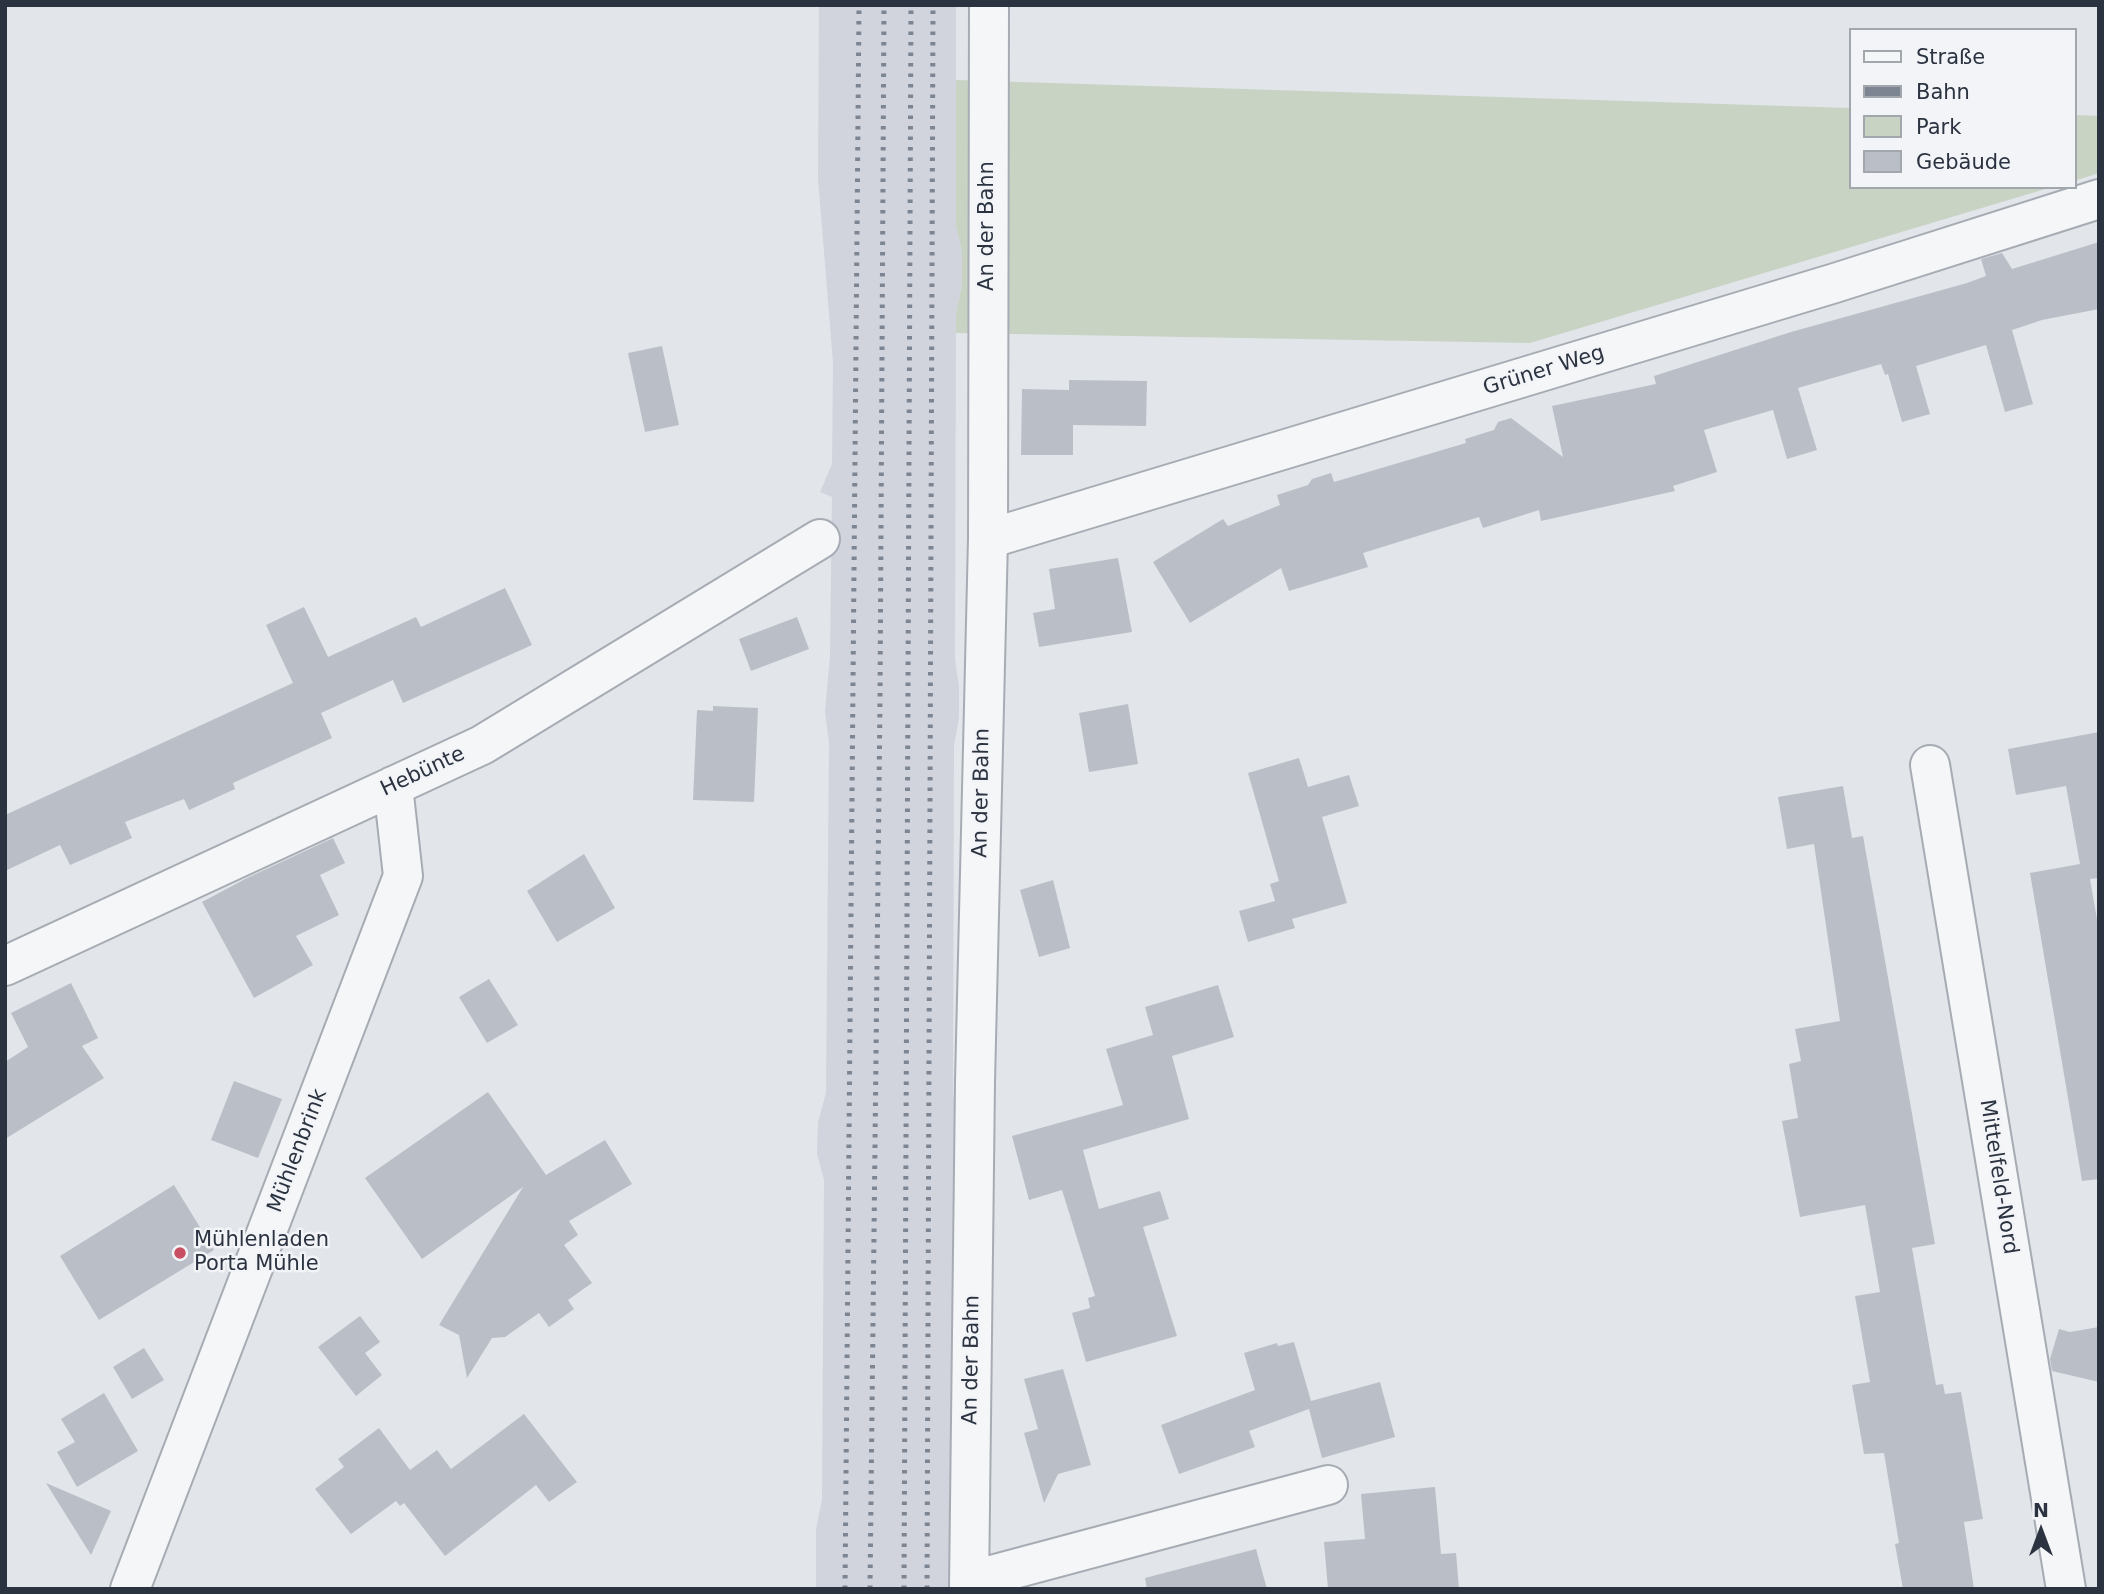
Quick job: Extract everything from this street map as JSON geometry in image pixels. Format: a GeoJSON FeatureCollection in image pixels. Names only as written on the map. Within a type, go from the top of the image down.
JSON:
{"type":"FeatureCollection","features":[{"type":"Feature","properties":{"kind":"street","name":"An der Bahn"},"geometry":{"type":"LineString","coordinates":[[989,5],[988,539],[975,1068],[970,1585],[1328,1485]]}},
{"type":"Feature","properties":{"kind":"street","name":"Grüner Weg"},"geometry":{"type":"LineString","coordinates":[[988,539],[1835,283],[2099,199]]}},
{"type":"Feature","properties":{"kind":"street","name":"Hebünte"},"geometry":{"type":"LineString","coordinates":[[5,966],[482,745],[820,539]]}},
{"type":"Feature","properties":{"kind":"street","name":"Mittelfeld-Nord"},"geometry":{"type":"LineString","coordinates":[[1930,765],[2066,1589]]}},
{"type":"Feature","properties":{"kind":"street","name":"Mühlenbrink"},"geometry":{"type":"LineString","coordinates":[[130,1589],[403,876],[393,786]]}},
{"type":"Feature","properties":{"kind":"shaded area"},"geometry":{"type":"Polygon","coordinates":[[[819,5],[956,5],[956,225],[962,253],[962,284],[956,314],[955,659],[959,718],[954,746],[953,1092],[956,1123],[953,1181],[952,1589],[816,1589],[816,1529],[822,1500],[824,1180],[817,1154],[818,1122],[826,1093],[829,743],[825,712],[830,656],[832,497],[820,492],[832,464],[833,363],[818,178],[819,5]]]}},
{"type":"Feature","properties":{"kind":"green space"},"geometry":{"type":"Polygon","coordinates":[[[956,80],[1848,108],[1848,189],[2045,189],[1530,343],[956,333],[956,314],[962,284],[962,253],[956,225],[956,80]]]}},
{"type":"Feature","properties":{"kind":"green space"},"geometry":{"type":"Polygon","coordinates":[[[2076,115],[2099,116],[2099,173],[2076,180],[2076,115]]]}},
{"type":"Feature","properties":{"kind":"building"},"geometry":{"type":"Polygon","coordinates":[[[2099,242],[2099,309],[2042,320],[2012,330],[2033,404],[2005,412],[1986,345],[1916,366],[1930,414],[1902,422],[1888,374],[1885,375],[1881,364],[1798,388],[1817,450],[1787,459],[1773,410],[1704,430],[1717,472],[1673,486],[1675,491],[1541,521],[1539,510],[1483,528],[1479,517],[1363,553],[1368,567],[1289,591],[1281,568],[1190,623],[1153,562],[1223,519],[1228,526],[1280,505],[1277,495],[1308,485],[1312,479],[1331,473],[1334,482],[1466,443],[1465,439],[1494,430],[1498,422],[1511,418],[1563,457],[1552,406],[1656,384],[1654,376],[1791,332],[1967,283],[1986,276],[1981,259],[2002,253],[2012,269],[2099,242]]]}},
{"type":"Feature","properties":{"kind":"building"},"geometry":{"type":"Polygon","coordinates":[[[662,346],[679,425],[645,432],[628,353],[662,346]]]}},
{"type":"Feature","properties":{"kind":"building"},"geometry":{"type":"Polygon","coordinates":[[[1069,380],[1147,381],[1146,426],[1073,425],[1073,455],[1021,455],[1022,389],[1069,390],[1069,380]]]}},
{"type":"Feature","properties":{"kind":"building"},"geometry":{"type":"Polygon","coordinates":[[[1118,558],[1132,632],[1039,647],[1033,613],[1055,609],[1049,569],[1118,558]]]}},
{"type":"Feature","properties":{"kind":"building"},"geometry":{"type":"Polygon","coordinates":[[[505,588],[532,645],[403,703],[393,680],[321,713],[332,738],[233,783],[235,789],[189,810],[184,799],[125,822],[132,838],[70,865],[60,845],[5,871],[5,815],[293,683],[266,625],[304,607],[328,657],[416,617],[421,627],[505,588]]]}},
{"type":"Feature","properties":{"kind":"building"},"geometry":{"type":"Polygon","coordinates":[[[797,617],[809,649],[751,671],[739,639],[797,617]]]}},
{"type":"Feature","properties":{"kind":"building"},"geometry":{"type":"Polygon","coordinates":[[[1128,704],[1138,764],[1089,772],[1079,713],[1128,704]]]}},
{"type":"Feature","properties":{"kind":"building"},"geometry":{"type":"Polygon","coordinates":[[[713,706],[758,708],[754,802],[693,800],[697,710],[713,711],[713,706]]]}},
{"type":"Feature","properties":{"kind":"building"},"geometry":{"type":"Polygon","coordinates":[[[2099,732],[2099,878],[2090,879],[2099,931],[2099,1179],[2082,1181],[2030,873],[2080,864],[2066,786],[2016,795],[2008,749],[2099,732]]]}},
{"type":"Feature","properties":{"kind":"building"},"geometry":{"type":"Polygon","coordinates":[[[1299,758],[1308,787],[1349,775],[1359,806],[1322,817],[1347,903],[1292,919],[1295,928],[1248,942],[1239,911],[1275,901],[1270,884],[1279,881],[1248,773],[1299,758]]]}},
{"type":"Feature","properties":{"kind":"building"},"geometry":{"type":"Polygon","coordinates":[[[1843,786],[1852,838],[1863,836],[1935,1244],[1912,1248],[1936,1385],[1943,1384],[1945,1394],[1961,1392],[1983,1519],[1964,1522],[1974,1589],[1903,1589],[1895,1544],[1899,1543],[1884,1453],[1864,1454],[1852,1385],[1870,1382],[1855,1296],[1880,1292],[1865,1205],[1800,1217],[1782,1121],[1798,1118],[1789,1064],[1801,1061],[1795,1029],[1840,1021],[1814,844],[1787,849],[1778,797],[1843,786]]]}},
{"type":"Feature","properties":{"kind":"building"},"geometry":{"type":"Polygon","coordinates":[[[333,838],[345,863],[320,875],[339,915],[296,936],[313,965],[254,998],[202,902],[333,838]]]}},
{"type":"Feature","properties":{"kind":"building"},"geometry":{"type":"Polygon","coordinates":[[[584,854],[615,908],[557,942],[527,891],[584,854]]]}},
{"type":"Feature","properties":{"kind":"building"},"geometry":{"type":"Polygon","coordinates":[[[1053,880],[1070,948],[1039,957],[1020,890],[1053,880]]]}},
{"type":"Feature","properties":{"kind":"building"},"geometry":{"type":"Polygon","coordinates":[[[489,979],[518,1025],[487,1043],[459,997],[489,979]]]}},
{"type":"Feature","properties":{"kind":"building"},"geometry":{"type":"Polygon","coordinates":[[[71,983],[98,1038],[82,1046],[104,1078],[5,1139],[5,1062],[28,1047],[11,1013],[71,983]]]}},
{"type":"Feature","properties":{"kind":"building"},"geometry":{"type":"Polygon","coordinates":[[[1218,985],[1234,1037],[1172,1056],[1189,1119],[1083,1150],[1099,1209],[1160,1191],[1169,1219],[1143,1227],[1177,1336],[1086,1362],[1072,1313],[1090,1308],[1088,1298],[1095,1296],[1062,1190],[1029,1200],[1012,1136],[1123,1105],[1106,1049],[1153,1035],[1145,1007],[1218,985]]]}},
{"type":"Feature","properties":{"kind":"building"},"geometry":{"type":"Polygon","coordinates":[[[234,1081],[282,1099],[258,1158],[211,1140],[234,1081]]]}},
{"type":"Feature","properties":{"kind":"building"},"geometry":{"type":"Polygon","coordinates":[[[488,1092],[546,1175],[605,1140],[632,1184],[569,1221],[578,1235],[564,1245],[592,1283],[568,1300],[574,1309],[549,1327],[539,1313],[505,1337],[492,1338],[467,1378],[459,1335],[439,1325],[523,1187],[422,1259],[365,1178],[488,1092]]]}},
{"type":"Feature","properties":{"kind":"building"},"geometry":{"type":"Polygon","coordinates":[[[174,1185],[214,1250],[99,1320],[60,1256],[174,1185]]]}},
{"type":"Feature","properties":{"kind":"building"},"geometry":{"type":"Polygon","coordinates":[[[360,1316],[380,1342],[365,1353],[382,1375],[356,1396],[318,1347],[360,1316]]]}},
{"type":"Feature","properties":{"kind":"building"},"geometry":{"type":"Polygon","coordinates":[[[2099,1327],[2099,1382],[2052,1371],[2050,1359],[2059,1329],[2070,1332],[2099,1327]]]}},
{"type":"Feature","properties":{"kind":"building"},"geometry":{"type":"Polygon","coordinates":[[[1294,1342],[1311,1401],[1380,1382],[1395,1437],[1322,1458],[1309,1409],[1249,1431],[1255,1447],[1179,1474],[1161,1425],[1255,1390],[1244,1353],[1277,1343],[1278,1346],[1294,1342]]]}},
{"type":"Feature","properties":{"kind":"building"},"geometry":{"type":"Polygon","coordinates":[[[144,1348],[164,1380],[132,1399],[113,1367],[144,1348]]]}},
{"type":"Feature","properties":{"kind":"building"},"geometry":{"type":"Polygon","coordinates":[[[1063,1369],[1091,1465],[1058,1474],[1044,1503],[1024,1433],[1038,1429],[1024,1379],[1063,1369]]]}},
{"type":"Feature","properties":{"kind":"building"},"geometry":{"type":"Polygon","coordinates":[[[104,1393],[138,1451],[77,1487],[57,1452],[75,1442],[61,1419],[104,1393]]]}},
{"type":"Feature","properties":{"kind":"building"},"geometry":{"type":"Polygon","coordinates":[[[524,1414],[577,1482],[549,1502],[536,1485],[445,1556],[404,1503],[400,1506],[396,1501],[351,1534],[315,1489],[344,1467],[338,1459],[379,1428],[410,1470],[437,1450],[451,1469],[524,1414]]]}},
{"type":"Feature","properties":{"kind":"building"},"geometry":{"type":"Polygon","coordinates":[[[46,1483],[111,1511],[91,1555],[46,1483]]]}},
{"type":"Feature","properties":{"kind":"building"},"geometry":{"type":"Polygon","coordinates":[[[1435,1487],[1441,1554],[1456,1553],[1459,1589],[1328,1589],[1324,1542],[1365,1539],[1361,1494],[1435,1487]]]}},
{"type":"Feature","properties":{"kind":"building"},"geometry":{"type":"Polygon","coordinates":[[[1256,1549],[1267,1589],[1147,1589],[1145,1578],[1256,1549]]]}},
{"type":"Feature","properties":{"kind":"railway"},"geometry":{"type":"LineString","coordinates":[[845,1589],[859,5]]}},
{"type":"Feature","properties":{"kind":"railway"},"geometry":{"type":"LineString","coordinates":[[870,1589],[880,700],[884,5]]}},
{"type":"Feature","properties":{"kind":"railway"},"geometry":{"type":"LineString","coordinates":[[904,1589],[911,5]]}},
{"type":"Feature","properties":{"kind":"railway"},"geometry":{"type":"LineString","coordinates":[[927,1589],[933,5]]}},
{"type":"Feature","properties":{"kind":"place","name":"Mühlenladen Porta Mühle"},"geometry":{"type":"Point","coordinates":[180,1253]}}]}
